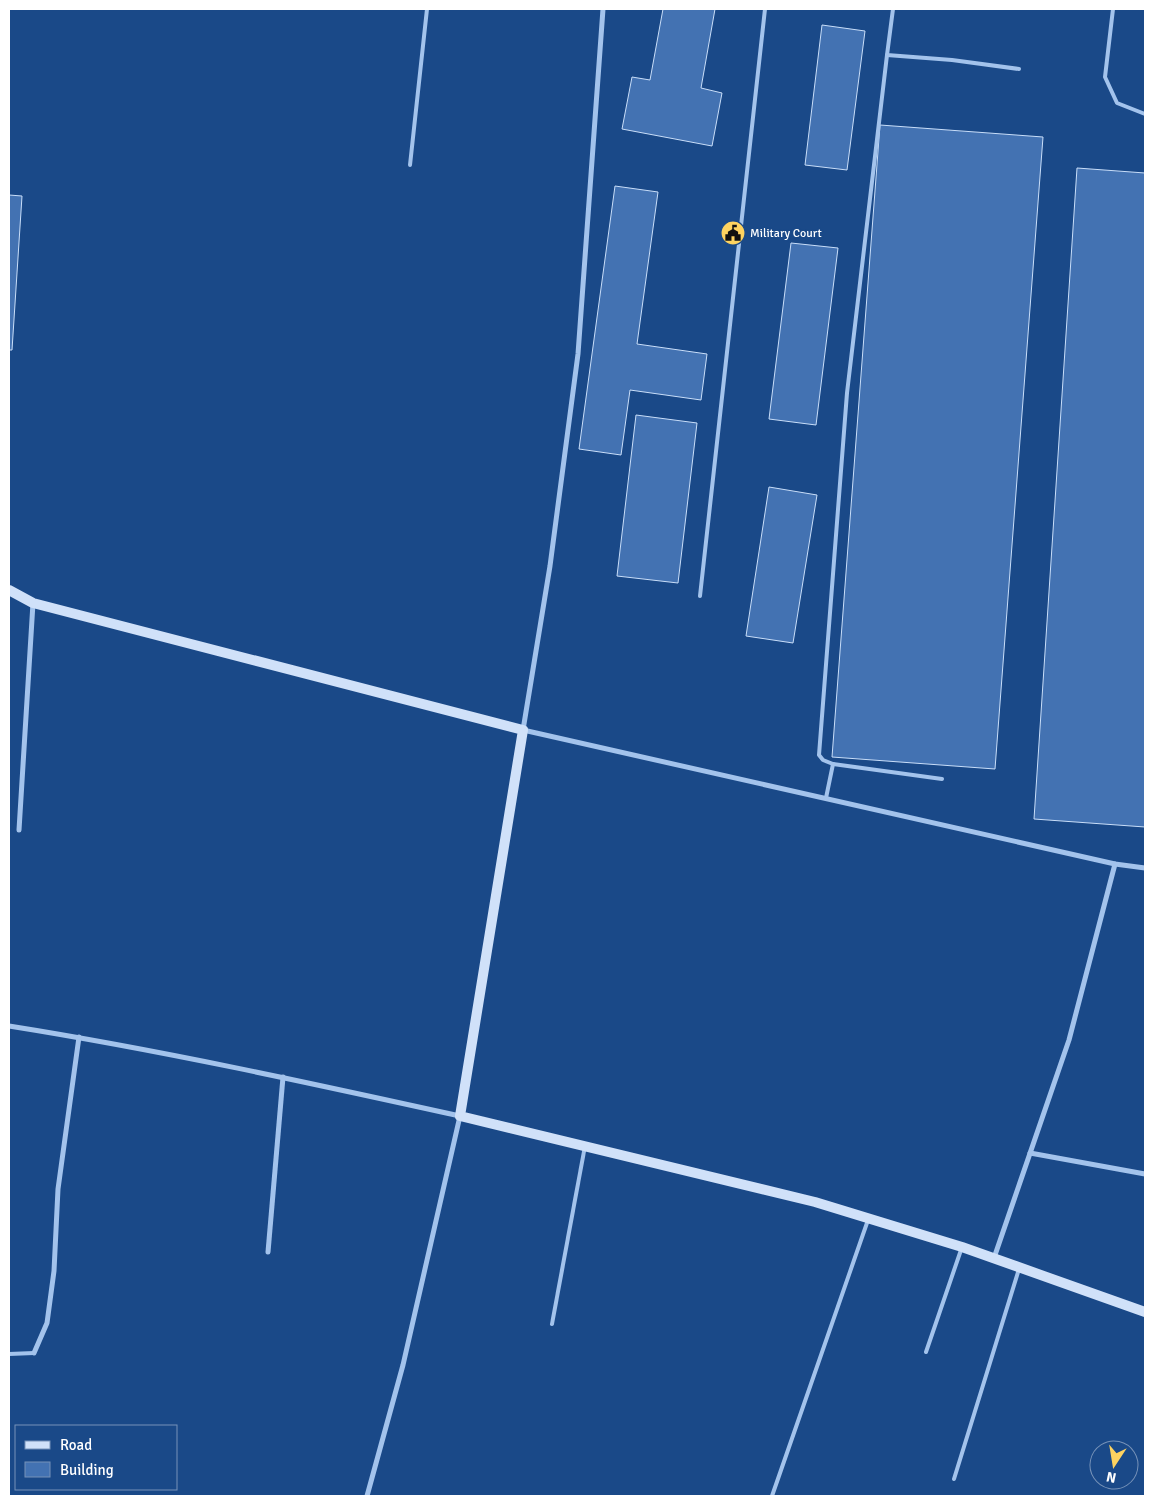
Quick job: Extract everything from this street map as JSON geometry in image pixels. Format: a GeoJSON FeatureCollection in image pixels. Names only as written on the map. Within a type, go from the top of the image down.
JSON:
{"type":"FeatureCollection","features":[{"type":"Feature","properties":{"kind":"street"},"geometry":{"type":"LineString","coordinates":[[367,1496],[403,1364],[460,1116],[550,566],[578,354],[603,9]]}},
{"type":"Feature","properties":{"kind":"street"},"geometry":{"type":"LineString","coordinates":[[9,590],[33,603],[523,730],[1115,864],[1145,868]]}},
{"type":"Feature","properties":{"kind":"street"},"geometry":{"type":"LineString","coordinates":[[19,830],[33,603]]}},
{"type":"Feature","properties":{"kind":"street"},"geometry":{"type":"LineString","coordinates":[[994,1258],[1069,1040],[1115,864]]}},
{"type":"Feature","properties":{"kind":"street"},"geometry":{"type":"LineString","coordinates":[[9,1026],[79,1037],[283,1077],[460,1116],[815,1202],[1020,1266],[1145,1312]]}},
{"type":"Feature","properties":{"kind":"street"},"geometry":{"type":"LineString","coordinates":[[34,1353],[47,1323],[54,1271],[58,1189],[79,1037]]}},
{"type":"Feature","properties":{"kind":"street"},"geometry":{"type":"LineString","coordinates":[[268,1252],[283,1077]]}},
{"type":"Feature","properties":{"kind":"street"},"geometry":{"type":"LineString","coordinates":[[1030,1152],[1145,1174]]}},
{"type":"Feature","properties":{"kind":"lane"},"geometry":{"type":"LineString","coordinates":[[410,165],[427,9]]}},
{"type":"Feature","properties":{"kind":"lane"},"geometry":{"type":"LineString","coordinates":[[700,596],[765,9]]}},
{"type":"Feature","properties":{"kind":"lane"},"geometry":{"type":"LineString","coordinates":[[893,9],[847,393],[819,755],[825,762],[833,764],[942,779]]}},
{"type":"Feature","properties":{"kind":"lane"},"geometry":{"type":"LineString","coordinates":[[1113,9],[1106,77],[1117,103],[1145,114]]}},
{"type":"Feature","properties":{"kind":"lane"},"geometry":{"type":"LineString","coordinates":[[887,55],[952,60],[1019,69]]}},
{"type":"Feature","properties":{"kind":"lane"},"geometry":{"type":"LineString","coordinates":[[826,798],[833,764]]}},
{"type":"Feature","properties":{"kind":"lane"},"geometry":{"type":"LineString","coordinates":[[552,1324],[585,1146]]}},
{"type":"Feature","properties":{"kind":"lane"},"geometry":{"type":"LineString","coordinates":[[772,1496],[869,1218]]}},
{"type":"Feature","properties":{"kind":"lane"},"geometry":{"type":"LineString","coordinates":[[926,1352],[962,1247]]}},
{"type":"Feature","properties":{"kind":"lane"},"geometry":{"type":"LineString","coordinates":[[954,1479],[1020,1266]]}},
{"type":"Feature","properties":{"kind":"lane"},"geometry":{"type":"LineString","coordinates":[[9,1354],[34,1353]]}},
{"type":"Feature","properties":{"kind":"building"},"geometry":{"type":"Polygon","coordinates":[[[663,9],[715,9],[701,88],[722,93],[712,146],[622,129],[632,77],[650,80],[663,9]]]}},
{"type":"Feature","properties":{"kind":"building"},"geometry":{"type":"Polygon","coordinates":[[[822,25],[865,31],[847,170],[805,165],[822,25]]]}},
{"type":"Feature","properties":{"kind":"building"},"geometry":{"type":"Polygon","coordinates":[[[880,125],[1043,137],[995,769],[832,757],[880,125]]]}},
{"type":"Feature","properties":{"kind":"building"},"geometry":{"type":"Polygon","coordinates":[[[1077,168],[1145,173],[1145,827],[1034,819],[1077,168]]]}},
{"type":"Feature","properties":{"kind":"building"},"geometry":{"type":"Polygon","coordinates":[[[615,186],[658,192],[637,344],[707,354],[701,400],[630,390],[621,455],[579,449],[615,186]]]}},
{"type":"Feature","properties":{"kind":"building"},"geometry":{"type":"Polygon","coordinates":[[[9,195],[22,196],[12,350],[9,350],[9,195]]]}},
{"type":"Feature","properties":{"kind":"building"},"geometry":{"type":"Polygon","coordinates":[[[791,243],[838,248],[816,425],[769,419],[791,243]]]}},
{"type":"Feature","properties":{"kind":"building"},"geometry":{"type":"Polygon","coordinates":[[[636,415],[697,423],[678,583],[617,576],[636,415]]]}},
{"type":"Feature","properties":{"kind":"building"},"geometry":{"type":"Polygon","coordinates":[[[769,487],[817,495],[793,643],[746,636],[769,487]]]}},
{"type":"Feature","properties":{"kind":"place","name":"Military Court"},"geometry":{"type":"Point","coordinates":[733,233]}}]}
